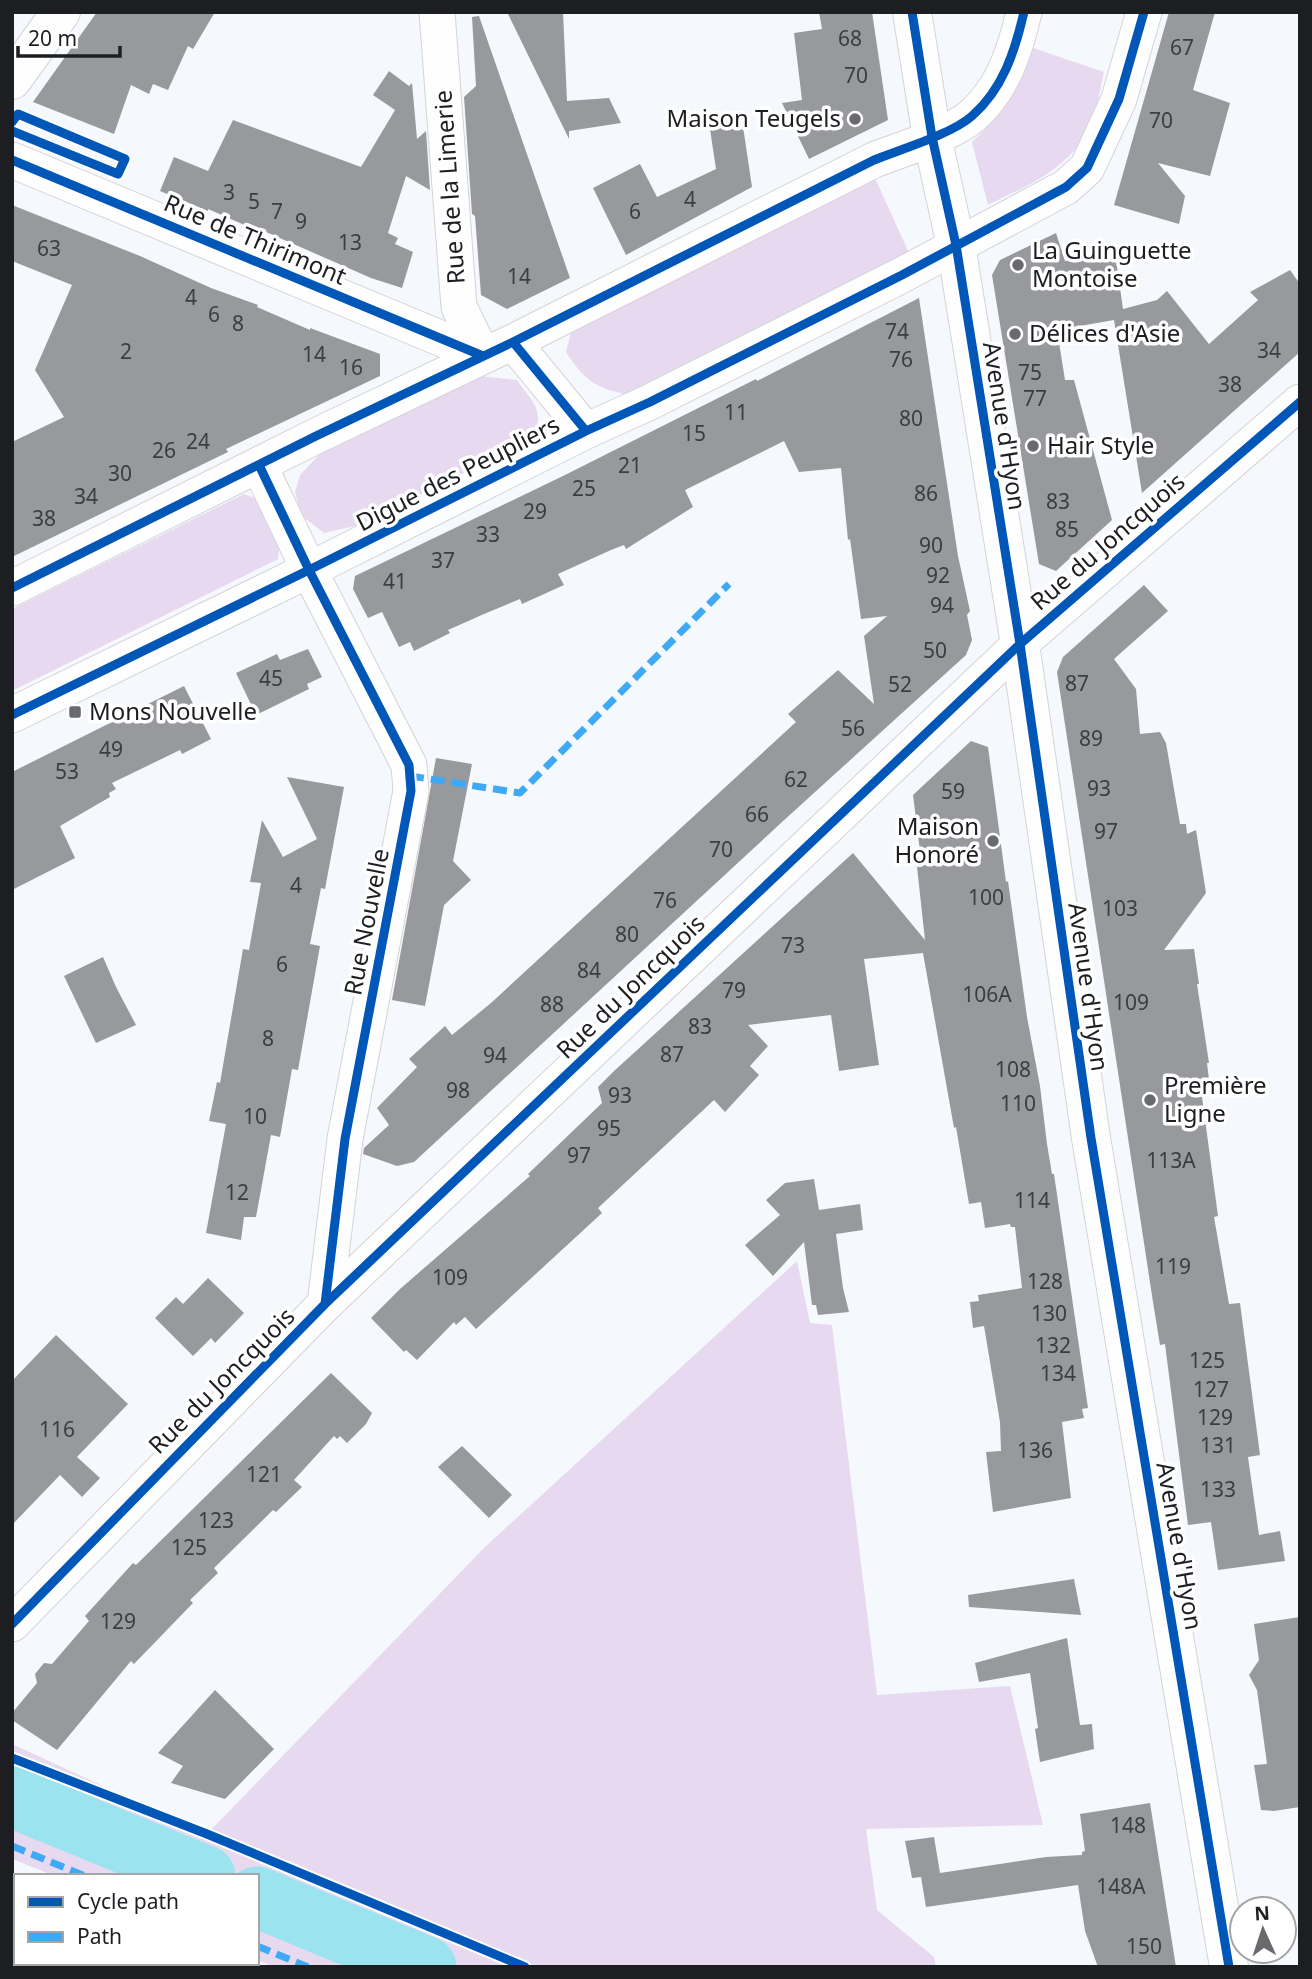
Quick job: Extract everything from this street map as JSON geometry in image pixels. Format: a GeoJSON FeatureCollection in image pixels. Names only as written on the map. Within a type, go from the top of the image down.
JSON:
{"type":"FeatureCollection","features":[{"type":"Feature","properties":{"kind":"street"},"geometry":{"type":"LineString","coordinates":[[12,80],[61,12]]}},
{"type":"Feature","properties":{"kind":"street","name":"Rue de la Limerie"},"geometry":{"type":"LineString","coordinates":[[438,12],[459,307],[498,349]]}},
{"type":"Feature","properties":{"kind":"street","name":"Avenue d'Hyon"},"geometry":{"type":"LineString","coordinates":[[912,12],[932,137],[956,245],[1020,644],[1091,1138],[1229,1967]]}},
{"type":"Feature","properties":{"kind":"street"},"geometry":{"type":"LineString","coordinates":[[12,588],[498,349],[873,160],[932,137],[971,118],[995,92],[1014,52],[1024,12]]}},
{"type":"Feature","properties":{"kind":"street","name":"Digue des Peupliers"},"geometry":{"type":"LineString","coordinates":[[12,715],[309,570],[586,430],[662,396],[902,275],[1066,187],[1087,169],[1119,99],[1144,12]]}},
{"type":"Feature","properties":{"kind":"street","name":"Rue de Thirimont"},"geometry":{"type":"LineString","coordinates":[[12,160],[498,349]]}},
{"type":"Feature","properties":{"kind":"street"},"geometry":{"type":"LineString","coordinates":[[498,349],[586,430]]}},
{"type":"Feature","properties":{"kind":"street","name":"Rue du Joncquois"},"geometry":{"type":"LineString","coordinates":[[12,1624],[325,1304],[1020,644],[1300,402]]}},
{"type":"Feature","properties":{"kind":"street","name":"Rue Nouvelle"},"geometry":{"type":"LineString","coordinates":[[260,465],[309,570],[410,765],[411,791],[345,1139],[325,1304]]}},
{"type":"Feature","properties":{"kind":"shaded area"},"geometry":{"type":"Polygon","coordinates":[[[1033,48],[1104,72],[1095,112],[1082,140],[1060,164],[1033,182],[988,205],[972,142],[1010,100],[1033,48]]]}},
{"type":"Feature","properties":{"kind":"shaded area"},"geometry":{"type":"Polygon","coordinates":[[[874,176],[909,253],[628,395],[598,386],[579,370],[566,352],[573,324],[874,176]]]}},
{"type":"Feature","properties":{"kind":"shaded area"},"geometry":{"type":"Polygon","coordinates":[[[478,376],[517,380],[533,403],[538,416],[529,442],[355,526],[324,533],[301,515],[295,492],[300,475],[320,454],[478,376]]]}},
{"type":"Feature","properties":{"kind":"shaded area"},"geometry":{"type":"Polygon","coordinates":[[[244,494],[263,501],[280,540],[278,559],[12,691],[12,609],[244,494]]]}},
{"type":"Feature","properties":{"kind":"shaded area"},"geometry":{"type":"Polygon","coordinates":[[[797,1261],[810,1323],[832,1325],[877,1695],[1010,1686],[1043,1825],[866,1829],[877,1910],[934,1957],[936,1967],[274,1967],[259,1961],[259,1874],[50,1874],[12,1859],[12,1744],[207,1834],[485,1547],[797,1261]]]}},
{"type":"Feature","properties":{"kind":"building"},"geometry":{"type":"Polygon","coordinates":[[[97,12],[215,12],[193,49],[188,46],[168,90],[153,84],[149,94],[131,85],[114,134],[33,102],[97,12]]]}},
{"type":"Feature","properties":{"kind":"building"},"geometry":{"type":"Polygon","coordinates":[[[507,12],[563,12],[567,101],[609,98],[621,123],[569,131],[569,139],[507,12]]]}},
{"type":"Feature","properties":{"kind":"building"},"geometry":{"type":"Polygon","coordinates":[[[819,12],[872,12],[888,120],[809,159],[782,103],[802,100],[794,33],[822,29],[819,12]]]}},
{"type":"Feature","properties":{"kind":"building"},"geometry":{"type":"Polygon","coordinates":[[[1169,12],[1215,12],[1193,90],[1230,103],[1210,176],[1158,163],[1185,196],[1179,224],[1114,205],[1169,12]]]}},
{"type":"Feature","properties":{"kind":"building"},"geometry":{"type":"Polygon","coordinates":[[[479,16],[570,278],[507,309],[481,295],[475,216],[472,214],[464,97],[476,86],[472,17],[479,16]]]}},
{"type":"Feature","properties":{"kind":"building"},"geometry":{"type":"Polygon","coordinates":[[[389,71],[409,86],[412,83],[417,139],[426,131],[430,190],[406,176],[388,233],[398,238],[395,244],[413,252],[402,288],[371,278],[257,228],[256,230],[160,191],[174,157],[208,171],[233,120],[361,167],[395,110],[373,95],[389,71]]]}},
{"type":"Feature","properties":{"kind":"building"},"geometry":{"type":"Polygon","coordinates":[[[741,113],[752,187],[626,255],[593,188],[640,164],[657,197],[716,169],[710,129],[741,113]]]}},
{"type":"Feature","properties":{"kind":"building"},"geometry":{"type":"Polygon","coordinates":[[[12,205],[258,305],[257,307],[310,330],[380,354],[380,376],[226,449],[228,452],[12,557],[12,442],[64,417],[35,370],[72,285],[12,261],[12,205]]]}},
{"type":"Feature","properties":{"kind":"building"},"geometry":{"type":"Polygon","coordinates":[[[1056,233],[1065,261],[1115,253],[1123,309],[1157,300],[1167,291],[1209,344],[1258,300],[1250,292],[1290,270],[1300,284],[1300,352],[1142,493],[1114,320],[1057,330],[1065,380],[1074,380],[1112,520],[1056,571],[1039,564],[992,275],[1000,260],[1056,233]]]}},
{"type":"Feature","properties":{"kind":"building"},"geometry":{"type":"Polygon","coordinates":[[[919,298],[958,556],[970,611],[967,615],[972,640],[966,655],[414,1162],[397,1166],[363,1154],[364,1148],[389,1125],[377,1108],[417,1067],[409,1059],[445,1026],[452,1035],[491,1003],[796,722],[788,714],[806,698],[838,670],[874,704],[864,636],[887,616],[861,619],[850,539],[848,540],[841,468],[799,472],[784,441],[685,490],[693,507],[626,549],[624,545],[558,574],[564,585],[522,604],[520,599],[484,614],[448,630],[450,633],[414,651],[410,642],[399,647],[382,612],[368,618],[353,589],[355,576],[756,379],[757,381],[919,298]]]}},
{"type":"Feature","properties":{"kind":"building"},"geometry":{"type":"Polygon","coordinates":[[[1144,585],[1168,611],[1114,659],[1136,689],[1140,734],[1160,732],[1166,743],[1180,824],[1186,824],[1187,834],[1196,830],[1206,893],[1164,950],[1194,949],[1209,1063],[1211,1096],[1202,1097],[1218,1216],[1214,1217],[1229,1304],[1240,1303],[1260,1455],[1248,1457],[1259,1535],[1280,1531],[1285,1561],[1218,1570],[1211,1522],[1188,1525],[1165,1344],[1160,1345],[1153,1302],[1057,672],[1063,657],[1144,585]]]}},
{"type":"Feature","properties":{"kind":"building"},"geometry":{"type":"Polygon","coordinates":[[[308,649],[322,677],[307,684],[309,689],[256,715],[236,673],[277,654],[280,660],[308,649]]]}},
{"type":"Feature","properties":{"kind":"building"},"geometry":{"type":"Polygon","coordinates":[[[184,686],[211,739],[182,754],[180,750],[112,783],[116,789],[109,793],[110,797],[60,826],[75,858],[12,890],[12,772],[184,686]]]}},
{"type":"Feature","properties":{"kind":"building"},"geometry":{"type":"Polygon","coordinates":[[[971,741],[988,747],[1006,882],[1008,881],[1027,1017],[1054,1174],[1088,1408],[1082,1409],[1084,1418],[1062,1422],[1071,1498],[993,1512],[986,1452],[1001,1451],[1000,1422],[984,1326],[973,1328],[970,1302],[979,1301],[978,1295],[1022,1288],[1015,1227],[1010,1224],[985,1228],[981,1202],[969,1204],[923,953],[864,959],[879,1065],[839,1071],[831,1015],[748,1025],[768,1046],[750,1066],[759,1075],[725,1112],[714,1100],[598,1208],[602,1213],[476,1329],[465,1317],[456,1325],[454,1322],[417,1360],[406,1350],[404,1352],[371,1318],[400,1289],[530,1176],[528,1174],[602,1103],[598,1087],[613,1072],[853,853],[925,940],[917,867],[922,867],[913,795],[971,741]]]}},
{"type":"Feature","properties":{"kind":"building"},"geometry":{"type":"Polygon","coordinates":[[[436,758],[472,764],[453,861],[471,880],[444,905],[425,1006],[392,1000],[436,758]]]}},
{"type":"Feature","properties":{"kind":"building"},"geometry":{"type":"Polygon","coordinates":[[[287,777],[344,787],[325,889],[321,888],[310,944],[320,946],[298,1070],[292,1069],[280,1137],[271,1135],[256,1217],[244,1217],[241,1240],[206,1233],[226,1124],[209,1121],[217,1082],[220,1083],[243,949],[249,950],[261,883],[250,882],[262,820],[283,857],[317,839],[287,777]]]}},
{"type":"Feature","properties":{"kind":"building"},"geometry":{"type":"Polygon","coordinates":[[[103,957],[136,1025],[96,1043],[64,976],[103,957]]]}},
{"type":"Feature","properties":{"kind":"building"},"geometry":{"type":"Polygon","coordinates":[[[814,1179],[819,1210],[860,1204],[863,1230],[836,1234],[849,1312],[818,1315],[816,1305],[812,1305],[804,1242],[773,1276],[745,1245],[780,1215],[766,1200],[785,1183],[814,1179]]]}},
{"type":"Feature","properties":{"kind":"building"},"geometry":{"type":"Polygon","coordinates":[[[208,1278],[244,1313],[215,1343],[211,1338],[193,1356],[155,1318],[176,1297],[183,1304],[208,1278]]]}},
{"type":"Feature","properties":{"kind":"building"},"geometry":{"type":"Polygon","coordinates":[[[56,1335],[128,1404],[77,1457],[100,1478],[82,1497],[60,1475],[12,1525],[12,1381],[56,1335]]]}},
{"type":"Feature","properties":{"kind":"building"},"geometry":{"type":"Polygon","coordinates":[[[331,1373],[372,1413],[366,1424],[347,1443],[340,1436],[337,1439],[334,1436],[294,1480],[302,1487],[276,1512],[273,1510],[214,1568],[218,1573],[190,1600],[193,1603],[134,1664],[131,1661],[57,1750],[12,1720],[12,1713],[37,1683],[35,1674],[44,1663],[52,1664],[89,1621],[85,1616],[133,1563],[136,1565],[331,1373]]]}},
{"type":"Feature","properties":{"kind":"building"},"geometry":{"type":"Polygon","coordinates":[[[462,1446],[512,1495],[489,1518],[438,1467],[462,1446]]]}},
{"type":"Feature","properties":{"kind":"building"},"geometry":{"type":"Polygon","coordinates":[[[1074,1579],[1081,1615],[969,1607],[968,1595],[1074,1579]]]}},
{"type":"Feature","properties":{"kind":"building"},"geometry":{"type":"Polygon","coordinates":[[[1300,1617],[1300,1807],[1261,1810],[1254,1765],[1267,1764],[1257,1690],[1249,1675],[1259,1660],[1254,1624],[1300,1617]]]}},
{"type":"Feature","properties":{"kind":"building"},"geometry":{"type":"Polygon","coordinates":[[[1067,1638],[1080,1725],[1092,1724],[1094,1749],[1040,1762],[1030,1673],[979,1682],[975,1663],[1067,1638]]]}},
{"type":"Feature","properties":{"kind":"building"},"geometry":{"type":"Polygon","coordinates":[[[215,1690],[274,1749],[225,1799],[171,1783],[183,1766],[158,1753],[215,1690]]]}},
{"type":"Feature","properties":{"kind":"building"},"geometry":{"type":"Polygon","coordinates":[[[1150,1803],[1176,1967],[1098,1967],[1085,1931],[1078,1885],[926,1907],[921,1877],[912,1878],[905,1841],[934,1837],[940,1873],[1046,1857],[1082,1855],[1085,1851],[1080,1814],[1150,1803]]]}},
{"type":"Feature","properties":{"kind":"waterway"},"geometry":{"type":"LineString","coordinates":[[12,1797],[200,1874]]}},
{"type":"Feature","properties":{"kind":"waterway"},"geometry":{"type":"LineString","coordinates":[[259,1898],[426,1967]]}},
{"type":"Feature","properties":{"kind":"marked path"},"geometry":{"type":"LineString","coordinates":[[410,776],[520,793],[729,584]]}},
{"type":"Feature","properties":{"kind":"marked path"},"geometry":{"type":"LineString","coordinates":[[12,1846],[80,1874]]}},
{"type":"Feature","properties":{"kind":"marked path"},"geometry":{"type":"LineString","coordinates":[[259,1947],[308,1967]]}},
{"type":"Feature","properties":{"kind":"cycle path"},"geometry":{"type":"LineString","coordinates":[[912,12],[932,137],[956,245],[1020,644],[1091,1138],[1229,1967]]}},
{"type":"Feature","properties":{"kind":"cycle path"},"geometry":{"type":"LineString","coordinates":[[12,588],[316,436],[513,342],[874,160],[963,123],[983,105],[1000,82],[1012,55],[1024,12]]}},
{"type":"Feature","properties":{"kind":"cycle path"},"geometry":{"type":"LineString","coordinates":[[12,715],[586,431],[650,402],[902,275],[1066,187],[1087,168],[1119,99],[1144,12]]}},
{"type":"Feature","properties":{"kind":"cycle path"},"geometry":{"type":"LineString","coordinates":[[12,122],[18,114],[125,159],[118,174],[12,131]]}},
{"type":"Feature","properties":{"kind":"cycle path"},"geometry":{"type":"LineString","coordinates":[[12,160],[483,356]]}},
{"type":"Feature","properties":{"kind":"cycle path"},"geometry":{"type":"LineString","coordinates":[[513,342],[586,431]]}},
{"type":"Feature","properties":{"kind":"cycle path"},"geometry":{"type":"LineString","coordinates":[[12,1624],[325,1304],[1020,644],[1300,402]]}},
{"type":"Feature","properties":{"kind":"cycle path"},"geometry":{"type":"LineString","coordinates":[[259,465],[309,570],[409,765],[411,791],[345,1139],[325,1304]]}},
{"type":"Feature","properties":{"kind":"cycle path"},"geometry":{"type":"LineString","coordinates":[[12,1758],[207,1834],[525,1967]]}},
{"type":"Feature","properties":{"kind":"place","name":"Maison Teugels"},"geometry":{"type":"Point","coordinates":[855,119]}},
{"type":"Feature","properties":{"kind":"place","name":"La Guinguette Montoise"},"geometry":{"type":"Point","coordinates":[1018,265]}},
{"type":"Feature","properties":{"kind":"place","name":"Délices d'Asie"},"geometry":{"type":"Point","coordinates":[1015,334]}},
{"type":"Feature","properties":{"kind":"place","name":"Hair Style"},"geometry":{"type":"Point","coordinates":[1033,446]}},
{"type":"Feature","properties":{"kind":"place","name":"Mons Nouvelle"},"geometry":{"type":"Point","coordinates":[75,712]}},
{"type":"Feature","properties":{"kind":"place","name":"Maison Honoré"},"geometry":{"type":"Point","coordinates":[993,841]}},
{"type":"Feature","properties":{"kind":"place","name":"Première Ligne"},"geometry":{"type":"Point","coordinates":[1150,1100]}}]}
